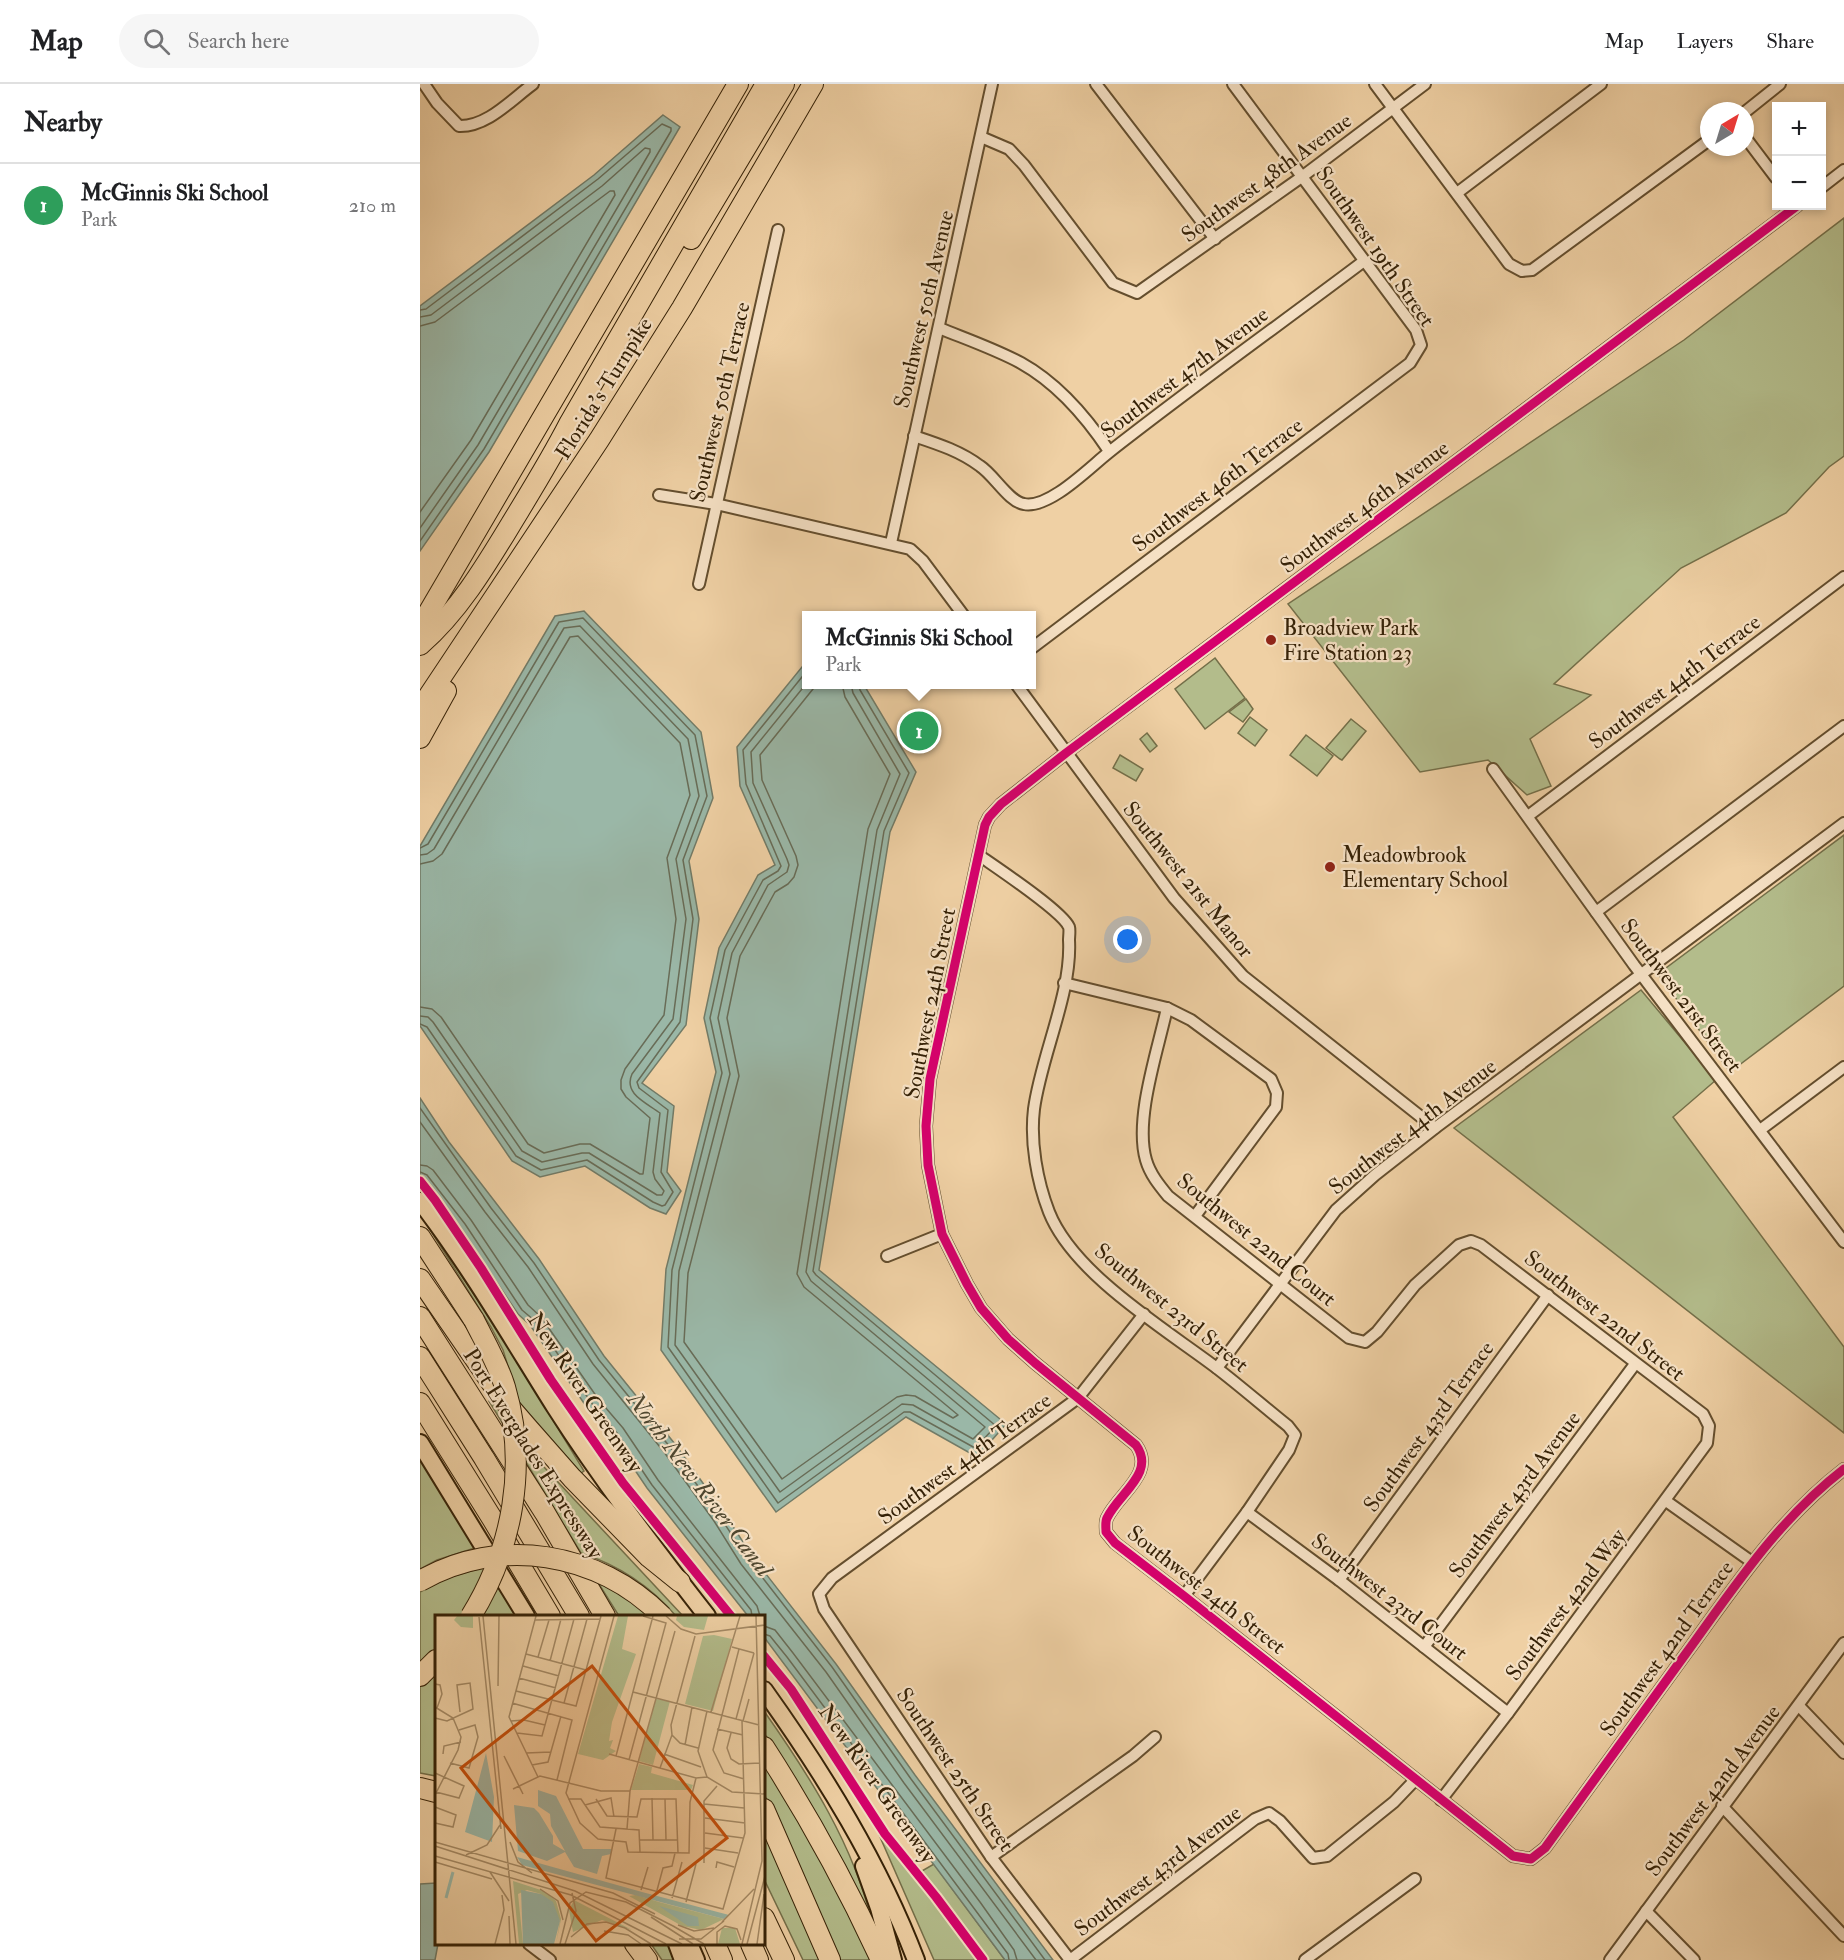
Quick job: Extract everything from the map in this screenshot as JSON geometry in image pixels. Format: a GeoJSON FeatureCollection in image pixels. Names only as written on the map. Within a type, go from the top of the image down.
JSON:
{"type":"FeatureCollection","features":[{"type":"Feature","properties":{"kind":"highway","name":"Florida's Turnpike"},"geometry":{"type":"LineString","coordinates":[[420,627],[738,84]]}},
{"type":"Feature","properties":{"kind":"highway"},"geometry":{"type":"LineString","coordinates":[[420,645],[460,603],[483,570],[554,453],[766,84]]}},
{"type":"Feature","properties":{"kind":"highway"},"geometry":{"type":"LineString","coordinates":[[554,453],[574,427],[631,337],[784,84]]}},
{"type":"Feature","properties":{"kind":"highway","name":"Florida's Turnpike"},"geometry":{"type":"LineString","coordinates":[[420,709],[505,584],[682,308],[813,84]]}},
{"type":"Feature","properties":{"kind":"highway"},"geometry":{"type":"LineString","coordinates":[[420,738],[505,584]]}},
{"type":"Feature","properties":{"kind":"highway"},"geometry":{"type":"LineString","coordinates":[[420,1237],[474,1320],[498,1368],[512,1415],[516,1474],[512,1509],[503,1548],[484,1595],[472,1615]]}},
{"type":"Feature","properties":{"kind":"highway"},"geometry":{"type":"LineString","coordinates":[[420,1279],[496,1390],[527,1427],[572,1478],[650,1557],[680,1582]]}},
{"type":"Feature","properties":{"kind":"highway","name":"Port Everglades Expressway"},"geometry":{"type":"LineString","coordinates":[[420,1317],[528,1486],[604,1615]]}},
{"type":"Feature","properties":{"kind":"highway"},"geometry":{"type":"LineString","coordinates":[[420,1357],[502,1487],[578,1615]]}},
{"type":"Feature","properties":{"kind":"highway"},"geometry":{"type":"LineString","coordinates":[[420,1403],[549,1615]]}},
{"type":"Feature","properties":{"kind":"highway"},"geometry":{"type":"LineString","coordinates":[[420,1581],[443,1569],[476,1559],[526,1554],[544,1556],[578,1563],[609,1576],[639,1595],[660,1615]]}},
{"type":"Feature","properties":{"kind":"highway"},"geometry":{"type":"LineString","coordinates":[[420,1676],[435,1661]]}},
{"type":"Feature","properties":{"kind":"highway"},"geometry":{"type":"LineString","coordinates":[[765,1749],[829,1854],[881,1960]]}},
{"type":"Feature","properties":{"kind":"highway"},"geometry":{"type":"LineString","coordinates":[[420,1788],[435,1792]]}},
{"type":"Feature","properties":{"kind":"highway"},"geometry":{"type":"LineString","coordinates":[[765,1811],[812,1917],[828,1960]]}},
{"type":"Feature","properties":{"kind":"highway"},"geometry":{"type":"LineString","coordinates":[[765,1920],[784,1960]]}},
{"type":"Feature","properties":{"kind":"highway"},"geometry":{"type":"LineString","coordinates":[[636,1945],[647,1960]]}},
{"type":"Feature","properties":{"kind":"highway"},"geometry":{"type":"LineString","coordinates":[[715,1945],[722,1960]]}},
{"type":"Feature","properties":{"kind":"highway"},"geometry":{"type":"LineString","coordinates":[[743,1945],[750,1960]]}},
{"type":"Feature","properties":{"kind":"highway"},"geometry":{"type":"LineString","coordinates":[[751,1945],[758,1960]]}},
{"type":"Feature","properties":{"kind":"main road"},"geometry":{"type":"LineString","coordinates":[[420,1201],[464,1263],[575,1437],[705,1615]]}},
{"type":"Feature","properties":{"kind":"main road"},"geometry":{"type":"LineString","coordinates":[[420,1443],[525,1615]]}},
{"type":"Feature","properties":{"kind":"main road"},"geometry":{"type":"LineString","coordinates":[[765,1691],[817,1767],[863,1843],[916,1960]]}},
{"type":"Feature","properties":{"kind":"main road"},"geometry":{"type":"LineString","coordinates":[[817,1767],[870,1881],[893,1960]]}},
{"type":"Feature","properties":{"kind":"main road"},"geometry":{"type":"LineString","coordinates":[[677,1945],[683,1960]]}},
{"type":"Feature","properties":{"kind":"main road"},"geometry":{"type":"LineString","coordinates":[[689,1945],[696,1960]]}},
{"type":"Feature","properties":{"kind":"street"},"geometry":{"type":"LineString","coordinates":[[424,84],[437,103],[459,126],[471,126],[485,120],[533,84]]}},
{"type":"Feature","properties":{"kind":"street","name":"Southwest 50th Avenue"},"geometry":{"type":"LineString","coordinates":[[891,543],[992,84]]}},
{"type":"Feature","properties":{"kind":"street"},"geometry":{"type":"LineString","coordinates":[[1096,84],[1215,239]]}},
{"type":"Feature","properties":{"kind":"street","name":"Southwest 19th Street"},"geometry":{"type":"LineString","coordinates":[[1233,84],[1416,330],[1421,345]]}},
{"type":"Feature","properties":{"kind":"street"},"geometry":{"type":"LineString","coordinates":[[1375,84],[1509,264],[1522,271],[1532,270],[1700,147]]}},
{"type":"Feature","properties":{"kind":"street","name":"Southwest 48th Avenue"},"geometry":{"type":"LineString","coordinates":[[981,137],[1009,149],[1024,165],[1113,283],[1137,293],[1303,176],[1425,84]]}},
{"type":"Feature","properties":{"kind":"street"},"geometry":{"type":"LineString","coordinates":[[1457,193],[1601,84]]}},
{"type":"Feature","properties":{"kind":"street"},"geometry":{"type":"LineString","coordinates":[[1754,105],[1779,84]]}},
{"type":"Feature","properties":{"kind":"street"},"geometry":{"type":"LineString","coordinates":[[1754,149],[1772,173]]}},
{"type":"Feature","properties":{"kind":"street"},"geometry":{"type":"LineString","coordinates":[[1826,183],[1844,170]]}},
{"type":"Feature","properties":{"kind":"street","name":"Southwest 46th Avenue"},"geometry":{"type":"LineString","coordinates":[[980,856],[986,825],[995,810],[1066,753],[1792,210]]}},
{"type":"Feature","properties":{"kind":"street","name":"Southwest 50th Terrace"},"geometry":{"type":"LineString","coordinates":[[699,584],[778,230]]}},
{"type":"Feature","properties":{"kind":"street","name":"Southwest 47th Avenue"},"geometry":{"type":"LineString","coordinates":[[914,436],[953,449],[982,467],[1013,499],[1023,504],[1036,505],[1050,498],[1109,451],[1364,261]]}},
{"type":"Feature","properties":{"kind":"street"},"geometry":{"type":"LineString","coordinates":[[939,328],[1022,363],[1051,384],[1073,406],[1094,429],[1109,451]]}},
{"type":"Feature","properties":{"kind":"street","name":"Southwest 46th Terrace"},"geometry":{"type":"LineString","coordinates":[[1036,645],[1410,363],[1421,345]]}},
{"type":"Feature","properties":{"kind":"street"},"geometry":{"type":"LineString","coordinates":[[659,495],[716,504],[910,549],[923,561],[961,611]]}},
{"type":"Feature","properties":{"kind":"street","name":"Southwest 44th Terrace"},"geometry":{"type":"LineString","coordinates":[[1528,816],[1844,577]]}},
{"type":"Feature","properties":{"kind":"street"},"geometry":{"type":"LineString","coordinates":[[1020,689],[1066,753]]}},
{"type":"Feature","properties":{"kind":"street"},"geometry":{"type":"LineString","coordinates":[[1596,912],[1844,726]]}},
{"type":"Feature","properties":{"kind":"street","name":"Southwest 21st Manor"},"geometry":{"type":"LineString","coordinates":[[1066,753],[1174,898],[1243,976],[1435,1128]]}},
{"type":"Feature","properties":{"kind":"street","name":"Southwest 21st Street"},"geometry":{"type":"LineString","coordinates":[[1493,769],[1642,974],[1844,1242]]}},
{"type":"Feature","properties":{"kind":"street","name":"Southwest 44th Avenue"},"geometry":{"type":"LineString","coordinates":[[1217,1368],[1336,1210],[1376,1175],[1435,1128],[1844,823]]}},
{"type":"Feature","properties":{"kind":"street"},"geometry":{"type":"LineString","coordinates":[[980,856],[1053,909],[1069,927],[1070,948],[1064,983],[1167,1008],[1191,1020],[1271,1079],[1277,1093],[1276,1107],[1195,1216]]}},
{"type":"Feature","properties":{"kind":"street","name":"Southwest 24th Street"},"geometry":{"type":"LineString","coordinates":[[980,856],[930,1079],[926,1126],[928,1165],[942,1234],[967,1284],[981,1308],[1008,1339],[1136,1445],[1143,1454],[1142,1469],[1106,1519],[1106,1532],[1115,1543],[1513,1856],[1531,1859]]}},
{"type":"Feature","properties":{"kind":"street","name":"Southwest 23rd Street"},"geometry":{"type":"LineString","coordinates":[[1064,983],[1034,1110],[1037,1169],[1050,1213],[1070,1247],[1093,1274],[1217,1368],[1288,1426],[1294,1435],[1289,1450],[1247,1512]]}},
{"type":"Feature","properties":{"kind":"street","name":"Southwest 22nd Court"},"geometry":{"type":"LineString","coordinates":[[1167,1008],[1149,1085],[1142,1128],[1146,1160],[1153,1178],[1168,1196],[1349,1338],[1365,1342]]}},
{"type":"Feature","properties":{"kind":"street"},"geometry":{"type":"LineString","coordinates":[[1760,1130],[1844,1067]]}},
{"type":"Feature","properties":{"kind":"street"},"geometry":{"type":"LineString","coordinates":[[887,1256],[942,1234]]}},
{"type":"Feature","properties":{"kind":"street","name":"Southwest 22nd Street"},"geometry":{"type":"LineString","coordinates":[[1365,1342],[1377,1332],[1415,1285],[1459,1245],[1471,1241],[1482,1245],[1702,1414],[1709,1426]]}},
{"type":"Feature","properties":{"kind":"street","name":"Southwest 43rd Terrace"},"geometry":{"type":"LineString","coordinates":[[1339,1580],[1548,1295]]}},
{"type":"Feature","properties":{"kind":"street","name":"Southwest 44th Terrace"},"geometry":{"type":"LineString","coordinates":[[819,1594],[832,1578],[1078,1398],[1144,1314]]}},
{"type":"Feature","properties":{"kind":"street","name":"Southwest 43rd Avenue"},"geometry":{"type":"LineString","coordinates":[[1424,1647],[1635,1364]]}},
{"type":"Feature","properties":{"kind":"street","name":"Southwest 42nd Way"},"geometry":{"type":"LineString","coordinates":[[1441,1800],[1666,1501],[1707,1443],[1709,1426]]}},
{"type":"Feature","properties":{"kind":"street","name":"Southwest 42nd Terrace"},"geometry":{"type":"LineString","coordinates":[[1531,1859],[1545,1848],[1752,1562],[1790,1517],[1817,1490],[1844,1469]]}},
{"type":"Feature","properties":{"kind":"street"},"geometry":{"type":"LineString","coordinates":[[1666,1501],[1752,1562]]}},
{"type":"Feature","properties":{"kind":"street"},"geometry":{"type":"LineString","coordinates":[[1184,1596],[1247,1512]]}},
{"type":"Feature","properties":{"kind":"street","name":"Southwest 23rd Court"},"geometry":{"type":"LineString","coordinates":[[1247,1512],[1339,1580],[1508,1713]]}},
{"type":"Feature","properties":{"kind":"street","name":"Southwest 25th Street"},"geometry":{"type":"LineString","coordinates":[[819,1594],[824,1609],[991,1857],[1070,1960]]}},
{"type":"Feature","properties":{"kind":"street","name":"Southwest 42nd Avenue"},"geometry":{"type":"LineString","coordinates":[[1610,1960],[1844,1643]]}},
{"type":"Feature","properties":{"kind":"street"},"geometry":{"type":"LineString","coordinates":[[1799,1706],[1844,1753]]}},
{"type":"Feature","properties":{"kind":"street"},"geometry":{"type":"LineString","coordinates":[[991,1857],[1133,1756],[1155,1737]]}},
{"type":"Feature","properties":{"kind":"street","name":"Southwest 43rd Avenue"},"geometry":{"type":"LineString","coordinates":[[1070,1960],[1255,1819],[1269,1813],[1280,1821],[1313,1858],[1327,1856],[1395,1802],[1416,1780]]}},
{"type":"Feature","properties":{"kind":"street"},"geometry":{"type":"LineString","coordinates":[[1722,1806],[1844,1936]]}},
{"type":"Feature","properties":{"kind":"street"},"geometry":{"type":"LineString","coordinates":[[1305,1960],[1415,1879]]}},
{"type":"Feature","properties":{"kind":"street"},"geometry":{"type":"LineString","coordinates":[[1646,1911],[1694,1960]]}},
{"type":"Feature","properties":{"kind":"street"},"geometry":{"type":"LineString","coordinates":[[530,1945],[550,1960]]}},
{"type":"Feature","properties":{"kind":"green space"},"geometry":{"type":"Polygon","coordinates":[[[1844,218],[1844,456],[1829,467],[1786,513],[1681,568],[1554,684],[1591,695],[1530,739],[1551,786],[1527,795],[1488,760],[1420,772],[1288,604],[1684,340],[1844,218]]]}},
{"type":"Feature","properties":{"kind":"green space"},"geometry":{"type":"Polygon","coordinates":[[[1215,658],[1245,698],[1205,729],[1175,689],[1215,658]]]}},
{"type":"Feature","properties":{"kind":"green space"},"geometry":{"type":"Polygon","coordinates":[[[1246,699],[1253,709],[1243,722],[1229,712],[1246,699]]]}},
{"type":"Feature","properties":{"kind":"green space"},"geometry":{"type":"Polygon","coordinates":[[[1250,717],[1267,730],[1255,746],[1238,733],[1250,717]]]}},
{"type":"Feature","properties":{"kind":"green space"},"geometry":{"type":"Polygon","coordinates":[[[1351,719],[1366,731],[1342,760],[1326,748],[1351,719]]]}},
{"type":"Feature","properties":{"kind":"green space"},"geometry":{"type":"Polygon","coordinates":[[[1147,733],[1157,746],[1150,752],[1140,739],[1147,733]]]}},
{"type":"Feature","properties":{"kind":"green space"},"geometry":{"type":"Polygon","coordinates":[[[1306,735],[1333,756],[1317,776],[1290,755],[1306,735]]]}},
{"type":"Feature","properties":{"kind":"green space"},"geometry":{"type":"Polygon","coordinates":[[[1120,755],[1143,769],[1136,781],[1113,768],[1120,755]]]}},
{"type":"Feature","properties":{"kind":"green space"},"geometry":{"type":"Polygon","coordinates":[[[1844,835],[1844,986],[1730,1072],[1658,974],[1844,835]]]}},
{"type":"Feature","properties":{"kind":"green space"},"geometry":{"type":"Polygon","coordinates":[[[1641,990],[1716,1080],[1673,1117],[1844,1347],[1844,1433],[1454,1128],[1641,990]]]}},
{"type":"Feature","properties":{"kind":"green space"},"geometry":{"type":"Polygon","coordinates":[[[424,1220],[498,1330],[584,1471],[581,1473],[519,1402],[503,1350],[491,1327],[424,1220]]]}},
{"type":"Feature","properties":{"kind":"green space"},"geometry":{"type":"Polygon","coordinates":[[[491,1399],[544,1467],[682,1615],[675,1615],[645,1586],[633,1578],[581,1553],[489,1401],[491,1399]]]}},
{"type":"Feature","properties":{"kind":"green space"},"geometry":{"type":"Polygon","coordinates":[[[420,1460],[478,1547],[437,1560],[420,1569],[420,1460]]]}},
{"type":"Feature","properties":{"kind":"green space"},"geometry":{"type":"Polygon","coordinates":[[[488,1566],[515,1615],[435,1615],[435,1776],[420,1773],[420,1592],[447,1578],[488,1566]]]}},
{"type":"Feature","properties":{"kind":"green space"},"geometry":{"type":"Polygon","coordinates":[[[597,1581],[632,1601],[647,1615],[618,1615],[597,1581]]]}},
{"type":"Feature","properties":{"kind":"green space"},"geometry":{"type":"Polygon","coordinates":[[[765,1712],[813,1786],[842,1839],[864,1894],[872,1923],[814,1810],[765,1735],[765,1712]]]}},
{"type":"Feature","properties":{"kind":"green space"},"geometry":{"type":"Polygon","coordinates":[[[765,1759],[794,1804],[874,1960],[839,1960],[797,1860],[765,1796],[765,1759]]]}},
{"type":"Feature","properties":{"kind":"green space"},"geometry":{"type":"Polygon","coordinates":[[[765,1823],[820,1960],[803,1960],[765,1881],[765,1823]]]}},
{"type":"Feature","properties":{"kind":"green space"},"geometry":{"type":"Polygon","coordinates":[[[877,1830],[888,1831],[922,1871],[934,1864],[1005,1960],[934,1960],[877,1830]]]}},
{"type":"Feature","properties":{"kind":"green space"},"geometry":{"type":"Polygon","coordinates":[[[652,1945],[670,1945],[676,1960],[662,1960],[652,1945]]]}},
{"type":"Feature","properties":{"kind":"water"},"geometry":{"type":"Polygon","coordinates":[[[663,115],[680,127],[489,452],[420,551],[420,306],[594,175],[663,115]]]}},
{"type":"Feature","properties":{"kind":"water"},"geometry":{"type":"Polygon","coordinates":[[[584,611],[701,732],[713,798],[689,861],[699,919],[686,1025],[642,1083],[674,1106],[667,1172],[681,1191],[666,1214],[650,1208],[585,1166],[540,1177],[512,1161],[420,1026],[420,846],[555,616],[584,611]]]}},
{"type":"Feature","properties":{"kind":"water"},"geometry":{"type":"Polygon","coordinates":[[[802,667],[802,689],[866,689],[916,772],[890,832],[819,1270],[1006,1424],[977,1457],[906,1417],[776,1512],[661,1350],[666,1269],[716,1072],[704,1018],[719,948],[758,875],[775,865],[740,786],[737,747],[802,667]]]}},
{"type":"Feature","properties":{"kind":"water","name":"North New River Canal"},"geometry":{"type":"Polygon","coordinates":[[[420,1098],[449,1142],[539,1259],[604,1356],[675,1444],[752,1556],[836,1664],[915,1775],[1053,1960],[1005,1960],[765,1638],[765,1615],[747,1615],[647,1488],[612,1436],[588,1409],[530,1325],[518,1314],[460,1228],[420,1175],[420,1098]]]}},
{"type":"Feature","properties":{"kind":"water"},"geometry":{"type":"Polygon","coordinates":[[[435,1883],[435,1945],[438,1945],[435,1960],[420,1960],[420,1884],[435,1883]]]}},
{"type":"Feature","properties":{"kind":"cycle path"},"geometry":{"type":"LineString","coordinates":[[1792,210],[1001,804],[985,825],[930,1079],[926,1126],[928,1165],[942,1234],[981,1308],[1008,1339],[1136,1445],[1141,1455],[1142,1465],[1139,1474],[1107,1518],[1106,1532],[1115,1543],[1513,1856],[1531,1859],[1545,1848],[1759,1554],[1799,1509],[1844,1469]]}},
{"type":"Feature","properties":{"kind":"cycle path","name":"New River Greenway"},"geometry":{"type":"LineString","coordinates":[[420,1181],[481,1268],[551,1380],[623,1483],[730,1615]]}},
{"type":"Feature","properties":{"kind":"cycle path","name":"New River Greenway"},"geometry":{"type":"LineString","coordinates":[[765,1657],[791,1689],[885,1834],[983,1960]]}},
{"type":"Feature","properties":{"kind":"place","name":"Broadview Park Fire Station 23"},"geometry":{"type":"Point","coordinates":[1271,640]}},
{"type":"Feature","properties":{"kind":"place","name":"McGinnis Ski School"},"geometry":{"type":"Point","coordinates":[919,731]}},
{"type":"Feature","properties":{"kind":"place","name":"Meadowbrook Elementary School"},"geometry":{"type":"Point","coordinates":[1330,867]}}]}
